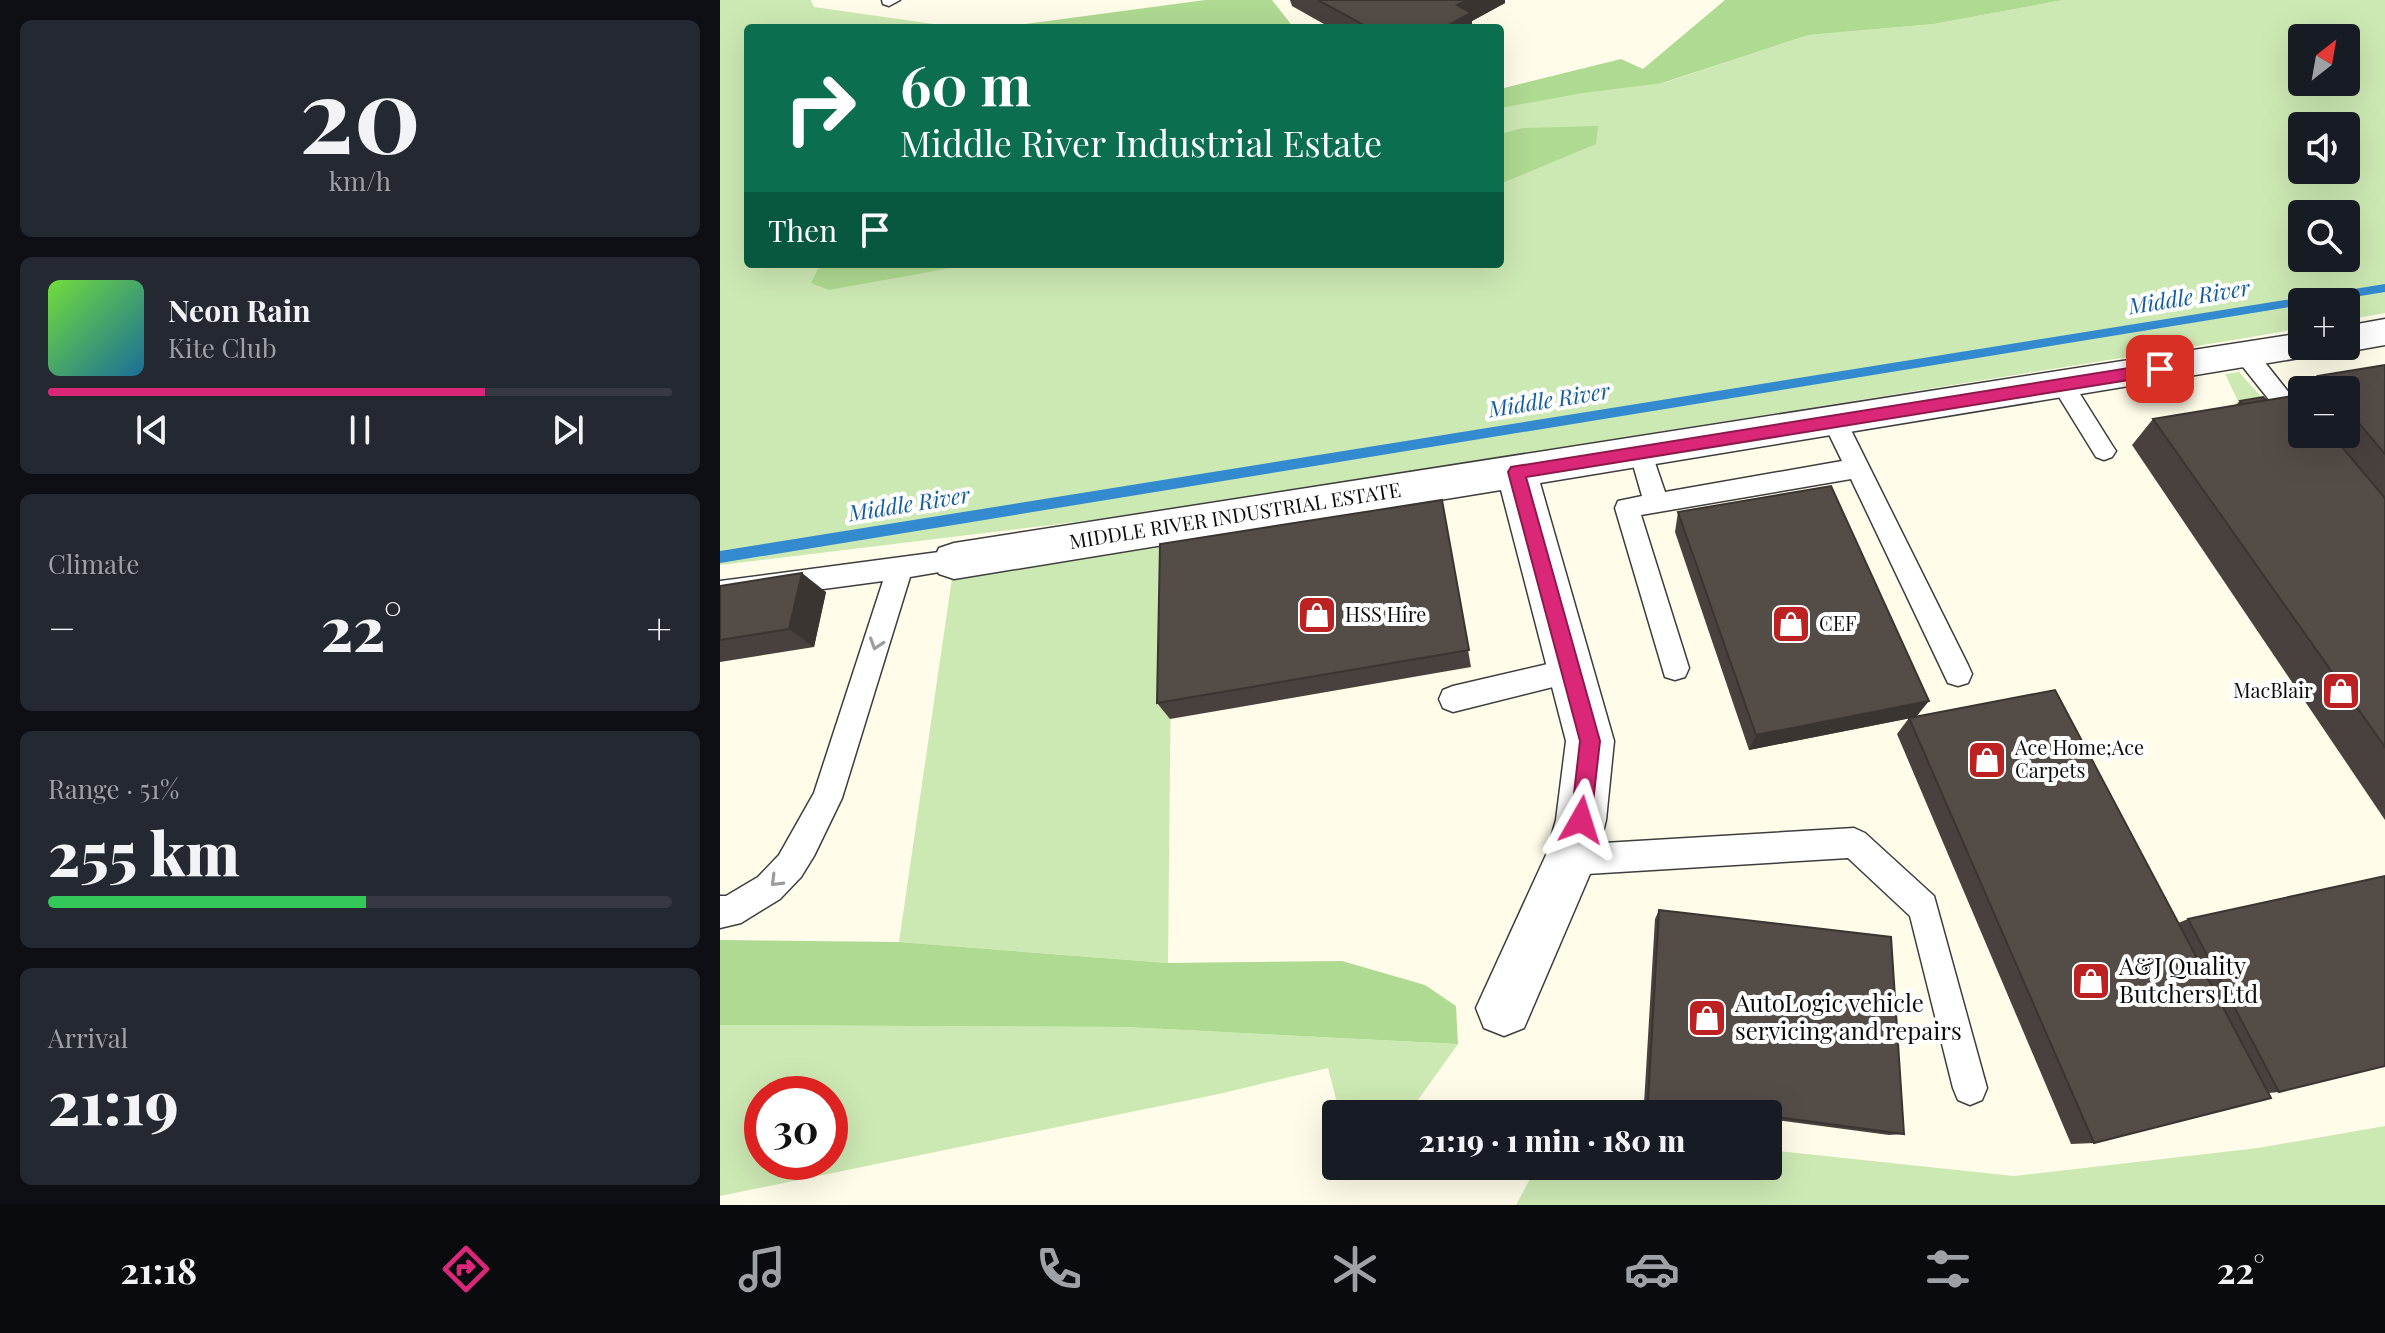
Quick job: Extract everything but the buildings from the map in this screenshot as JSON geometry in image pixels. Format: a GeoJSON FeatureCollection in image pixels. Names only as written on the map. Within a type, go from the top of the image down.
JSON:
{"type":"FeatureCollection","features":[{"type":"Feature","properties":{"kind":"street"},"geometry":{"type":"LineString","coordinates":[[2360,336],[2385,332]]}},
{"type":"Feature","properties":{"kind":"street","name":"MIDDLE RIVER INDUSTRIAL ESTATE"},"geometry":{"type":"LineString","coordinates":[[954,561],[2288,349]]}},
{"type":"Feature","properties":{"kind":"street"},"geometry":{"type":"LineString","coordinates":[[1504,1008],[1570,860],[1581,820],[1590,741],[1517,472]]}},
{"type":"Feature","properties":{"kind":"lane"},"geometry":{"type":"LineString","coordinates":[[2247,356],[2288,407]]}},
{"type":"Feature","properties":{"kind":"lane"},"geometry":{"type":"LineString","coordinates":[[2062,384],[2104,451]]}},
{"type":"Feature","properties":{"kind":"lane"},"geometry":{"type":"LineString","coordinates":[[1835,422],[1958,674]]}},
{"type":"Feature","properties":{"kind":"lane"},"geometry":{"type":"LineString","coordinates":[[1641,451],[1656,503]]}},
{"type":"Feature","properties":{"kind":"lane"},"geometry":{"type":"LineString","coordinates":[[1675,668],[1627,508],[1858,468]]}},
{"type":"Feature","properties":{"kind":"lane"},"geometry":{"type":"LineString","coordinates":[[720,592],[954,561]]}},
{"type":"Feature","properties":{"kind":"lane"},"geometry":{"type":"LineString","coordinates":[[720,912],[730,912],[769,888],[790,866],[803,845],[827,798],[900,569]]}},
{"type":"Feature","properties":{"kind":"lane"},"geometry":{"type":"LineString","coordinates":[[1453,699],[1573,670]]}},
{"type":"Feature","properties":{"kind":"lane"},"geometry":{"type":"LineString","coordinates":[[1570,860],[1854,843],[1923,907],[1970,1088]]}},
{"type":"Feature","properties":{"kind":"green space"},"geometry":{"type":"Polygon","coordinates":[[[720,0],[811,0],[814,7],[934,24],[744,24],[744,268],[1504,268],[1504,102],[1643,69],[1663,83],[1809,35],[1934,24],[2063,0],[2385,0],[2385,313],[2360,317],[2360,288],[2288,288],[2288,330],[1159,512],[720,565],[720,0]]]}},
{"type":"Feature","properties":{"kind":"green space"},"geometry":{"type":"Polygon","coordinates":[[[1205,0],[1272,0],[1291,24],[1025,24],[1205,0]]]}},
{"type":"Feature","properties":{"kind":"green space"},"geometry":{"type":"Polygon","coordinates":[[[1725,0],[2063,0],[1934,24],[1809,35],[1662,83],[1504,107],[1504,88],[1621,59],[1643,69],[1725,0]]]}},
{"type":"Feature","properties":{"kind":"green space"},"geometry":{"type":"Polygon","coordinates":[[[1598,126],[1596,144],[1504,182],[1504,133],[1523,128],[1598,126]]]}},
{"type":"Feature","properties":{"kind":"green space"},"geometry":{"type":"Polygon","coordinates":[[[818,268],[951,268],[829,290],[811,283],[818,268]]]}},
{"type":"Feature","properties":{"kind":"green space"},"geometry":{"type":"Polygon","coordinates":[[[2239,372],[2272,409],[2231,408],[2238,401],[2225,374],[2239,372]]]}},
{"type":"Feature","properties":{"kind":"green space"},"geometry":{"type":"Polygon","coordinates":[[[1169,542],[1172,563],[1168,963],[899,942],[952,578],[1169,542]]]}},
{"type":"Feature","properties":{"kind":"green space"},"geometry":{"type":"Polygon","coordinates":[[[720,940],[899,942],[1168,963],[1342,961],[1425,985],[1456,1006],[1458,1044],[1125,1027],[720,1025],[720,940]]]}},
{"type":"Feature","properties":{"kind":"green space"},"geometry":{"type":"Polygon","coordinates":[[[720,1025],[1125,1027],[1458,1044],[1418,1100],[1336,1100],[1328,1068],[1219,1094],[848,1170],[848,1076],[744,1076],[744,1180],[798,1180],[720,1196],[720,1025]]]}},
{"type":"Feature","properties":{"kind":"green space"},"geometry":{"type":"Polygon","coordinates":[[[2385,1126],[2385,1205],[1516,1205],[1529,1180],[1782,1180],[1782,1151],[2014,1176],[2258,1148],[2385,1126]]]}},
{"type":"Feature","properties":{"kind":"waterway","name":"Middle River"},"geometry":{"type":"LineString","coordinates":[[720,557],[2385,288]]}},
{"type":"Feature","properties":{"kind":"place","name":"HSS Hire"},"geometry":{"type":"Point","coordinates":[1317,615]}},
{"type":"Feature","properties":{"kind":"place","name":"CEF"},"geometry":{"type":"Point","coordinates":[1791,624]}},
{"type":"Feature","properties":{"kind":"place","name":"MacBlair"},"geometry":{"type":"Point","coordinates":[2341,691]}},
{"type":"Feature","properties":{"kind":"place","name":"Ace Home;Ace Carpets"},"geometry":{"type":"Point","coordinates":[1987,760]}},
{"type":"Feature","properties":{"kind":"place","name":"A&J Quality Butchers Ltd"},"geometry":{"type":"Point","coordinates":[2091,981]}},
{"type":"Feature","properties":{"kind":"place","name":"AutoLogic vehicle servicing and repairs"},"geometry":{"type":"Point","coordinates":[1707,1018]}},
{"type":"Feature","properties":{"kind":"route"},"geometry":{"type":"LineString","coordinates":[[1581,820],[1590,741],[1517,472],[2160,369]]}}]}
